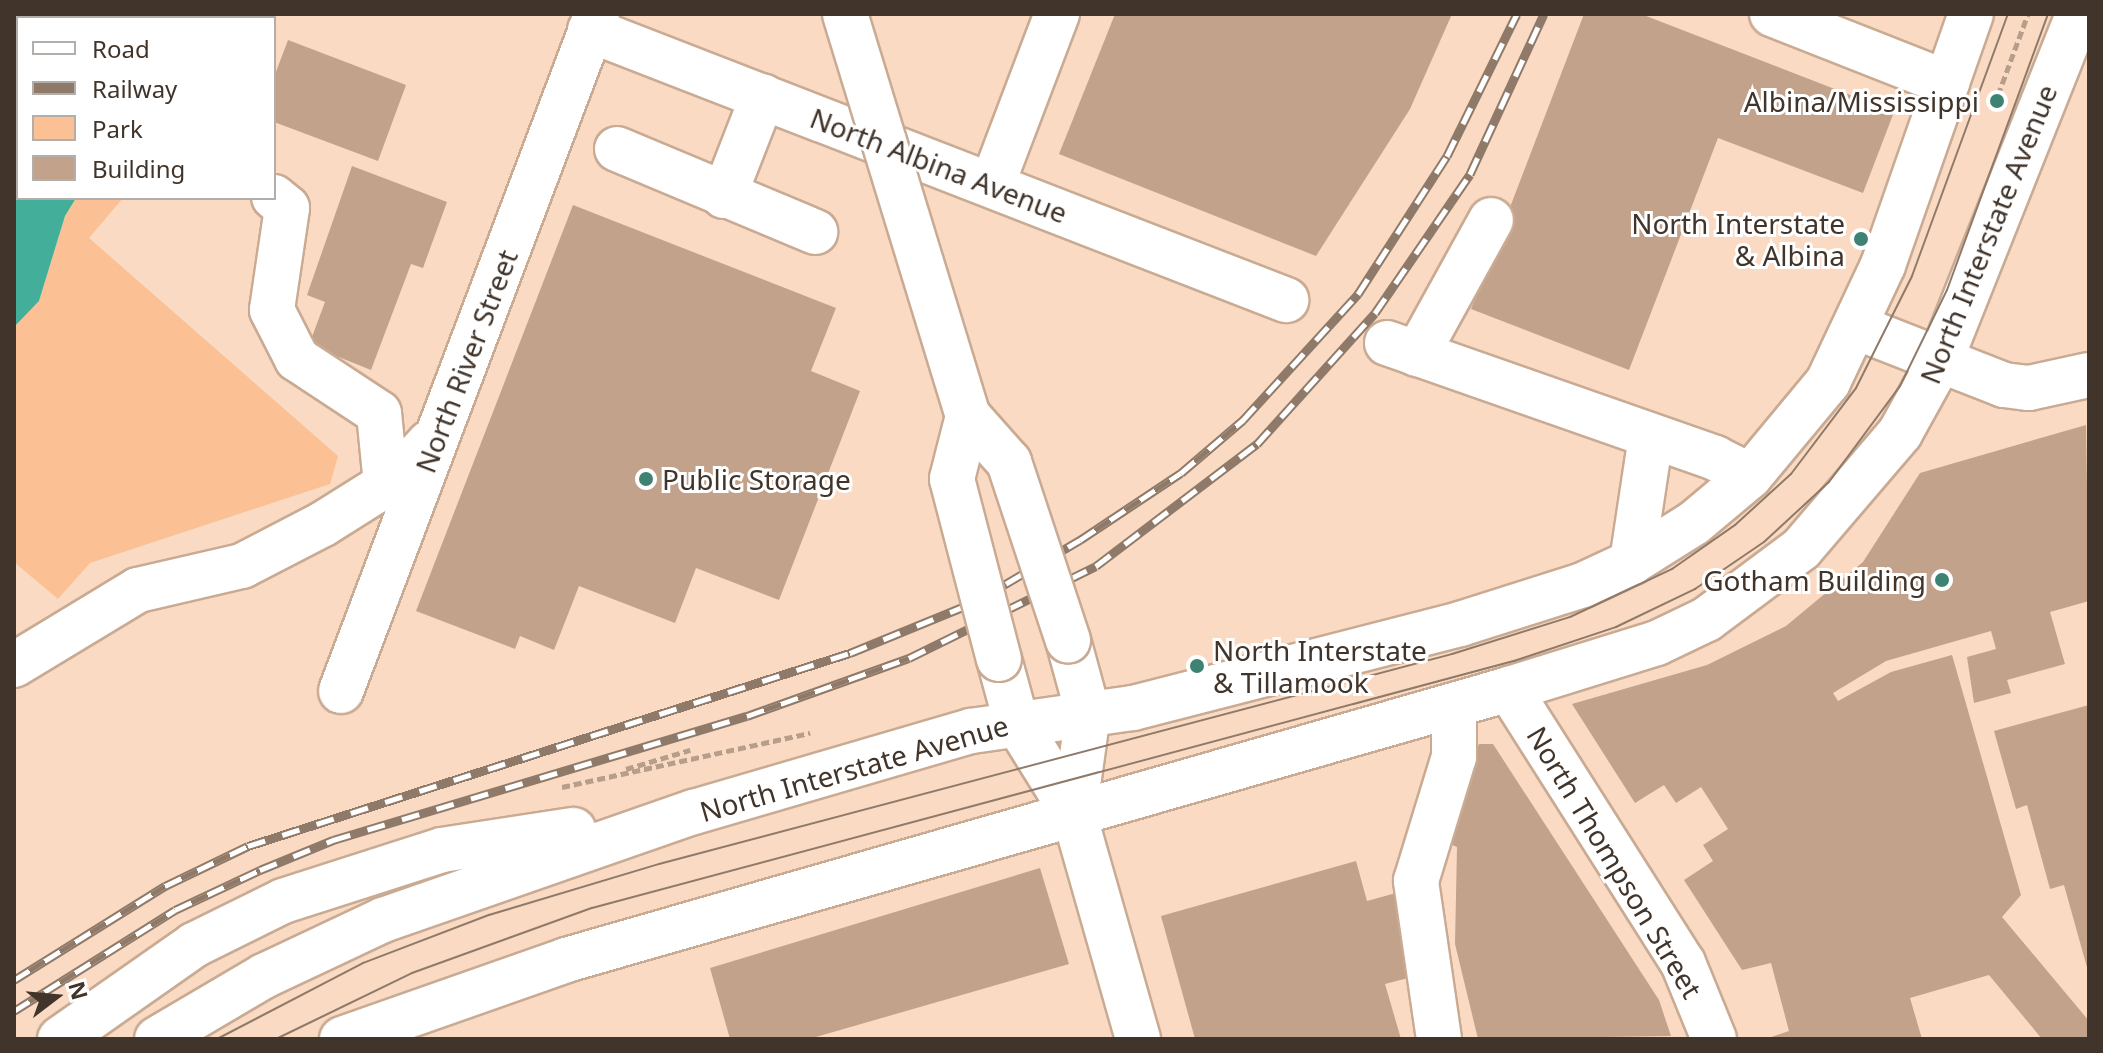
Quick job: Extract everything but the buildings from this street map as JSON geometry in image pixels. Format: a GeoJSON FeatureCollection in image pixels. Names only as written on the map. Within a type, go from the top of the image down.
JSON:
{"type":"FeatureCollection","features":[{"type":"Feature","properties":{"kind":"street"},"geometry":{"type":"LineString","coordinates":[[845,14],[968,416],[1009,462],[1068,640],[1088,713],[1074,814]]}},
{"type":"Feature","properties":{"kind":"street"},"geometry":{"type":"LineString","coordinates":[[992,185],[1057,14]]}},
{"type":"Feature","properties":{"kind":"street"},"geometry":{"type":"LineString","coordinates":[[1772,14],[1947,83]]}},
{"type":"Feature","properties":{"kind":"street","name":"North Interstate Avenue"},"geometry":{"type":"LineString","coordinates":[[157,1039],[264,976],[383,920],[694,812],[1016,721],[1133,708],[1460,624],[1583,585],[1632,562],[1694,523],[1750,476],[1804,416],[1856,327],[1971,14]]}},
{"type":"Feature","properties":{"kind":"street","name":"North Interstate Avenue"},"geometry":{"type":"LineString","coordinates":[[342,1039],[595,951],[1454,705],[1657,643],[1758,586],[1821,529],[1873,471],[1941,359],[2078,14]]}},
{"type":"Feature","properties":{"kind":"street","name":"North Albina Avenue"},"geometry":{"type":"LineString","coordinates":[[594,22],[763,96],[1286,300]]}},
{"type":"Feature","properties":{"kind":"street","name":"North River Street"},"geometry":{"type":"LineString","coordinates":[[341,691],[594,22]]}},
{"type":"Feature","properties":{"kind":"street"},"geometry":{"type":"LineString","coordinates":[[724,196],[763,96]]}},
{"type":"Feature","properties":{"kind":"street"},"geometry":{"type":"LineString","coordinates":[[617,149],[815,232]]}},
{"type":"Feature","properties":{"kind":"street"},"geometry":{"type":"LineString","coordinates":[[276,199],[287,208],[272,310],[297,359],[379,413],[386,484]]}},
{"type":"Feature","properties":{"kind":"street"},"geometry":{"type":"LineString","coordinates":[[1491,220],[1402,349],[1651,437],[1750,476]]}},
{"type":"Feature","properties":{"kind":"street"},"geometry":{"type":"LineString","coordinates":[[1856,327],[2004,385],[2029,388],[2089,375]]}},
{"type":"Feature","properties":{"kind":"street"},"geometry":{"type":"LineString","coordinates":[[968,416],[952,479],[999,659],[1016,721],[1074,814],[1138,1039]]}},
{"type":"Feature","properties":{"kind":"street"},"geometry":{"type":"LineString","coordinates":[[14,665],[138,590],[242,566],[386,484],[439,432]]}},
{"type":"Feature","properties":{"kind":"street"},"geometry":{"type":"LineString","coordinates":[[1632,562],[1651,437]]}},
{"type":"Feature","properties":{"kind":"street","name":"North Thompson Street"},"geometry":{"type":"LineString","coordinates":[[1509,689],[1683,963],[1714,1039]]}},
{"type":"Feature","properties":{"kind":"street"},"geometry":{"type":"LineString","coordinates":[[1439,1039],[1416,881],[1454,757],[1454,705]]}},
{"type":"Feature","properties":{"kind":"street"},"geometry":{"type":"LineString","coordinates":[[60,1039],[194,945],[283,901],[442,850],[694,812]]}},
{"type":"Feature","properties":{"kind":"path"},"geometry":{"type":"LineString","coordinates":[[607,774],[682,765],[816,732]]}},
{"type":"Feature","properties":{"kind":"path"},"geometry":{"type":"LineString","coordinates":[[547,792],[690,750]]}},
{"type":"Feature","properties":{"kind":"green space"},"geometry":{"type":"Polygon","coordinates":[[[75,200],[121,200],[89,238],[338,456],[330,484],[90,563],[58,599],[14,562],[14,327],[39,301],[65,216],[75,200]]]}},
{"type":"Feature","properties":{"kind":"water"},"geometry":{"type":"Polygon","coordinates":[[[14,14],[130,14],[16,16],[16,200],[75,200],[65,216],[39,301],[14,327],[14,14]]]}},
{"type":"Feature","properties":{"kind":"tram line"},"geometry":{"type":"LineString","coordinates":[[217,1039],[363,963],[489,915],[659,864],[1452,654],[1570,617],[1672,569],[1735,525],[1791,474],[1856,388],[1912,276],[2008,14]]}},
{"type":"Feature","properties":{"kind":"tram line"},"geometry":{"type":"LineString","coordinates":[[276,1039],[412,973],[592,908],[1514,661],[1616,627],[1695,589],[1764,542],[1829,482],[1900,386],[1947,290],[2048,14]]}},
{"type":"Feature","properties":{"kind":"railway"},"geometry":{"type":"LineString","coordinates":[[14,980],[165,886],[248,846],[850,653],[975,602],[1080,540],[1181,473],[1243,420],[1358,294],[1447,156],[1517,14]]}},
{"type":"Feature","properties":{"kind":"railway"},"geometry":{"type":"LineString","coordinates":[[14,1011],[175,910],[260,870],[333,840],[747,716],[909,658],[1096,566],[1257,444],[1375,313],[1470,174],[1544,14]]}},
{"type":"Feature","properties":{"kind":"place","name":"Albina/Mississippi"},"geometry":{"type":"Point","coordinates":[1997,101]}},
{"type":"Feature","properties":{"kind":"place","name":"North Interstate & Albina"},"geometry":{"type":"Point","coordinates":[1861,239]}},
{"type":"Feature","properties":{"kind":"place","name":"Public Storage"},"geometry":{"type":"Point","coordinates":[646,479]}},
{"type":"Feature","properties":{"kind":"place","name":"Gotham Building"},"geometry":{"type":"Point","coordinates":[1942,580]}},
{"type":"Feature","properties":{"kind":"place","name":"North Interstate & Tillamook"},"geometry":{"type":"Point","coordinates":[1197,666]}}]}
